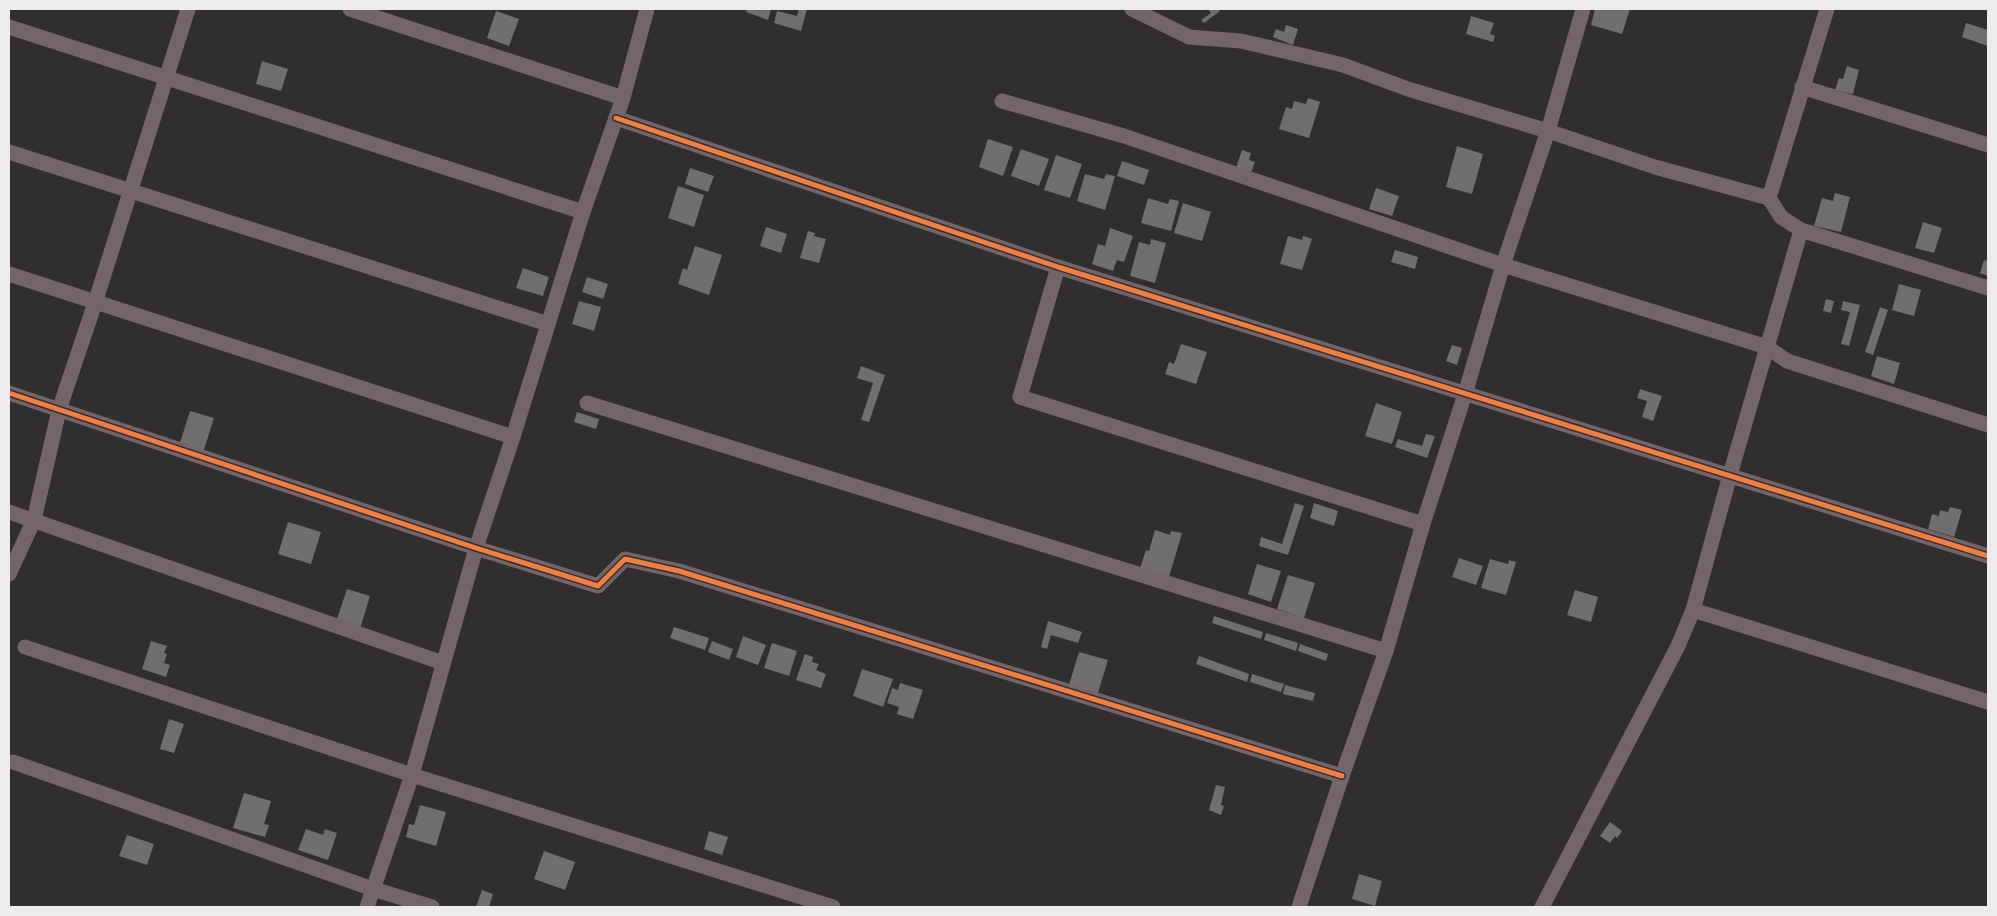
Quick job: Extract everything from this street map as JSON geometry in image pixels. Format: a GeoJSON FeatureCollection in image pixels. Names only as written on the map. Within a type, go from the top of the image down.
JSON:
{"type":"FeatureCollection","features":[{"type":"Feature","properties":{"kind":"street"},"geometry":{"type":"LineString","coordinates":[[9,574],[34,520],[59,410],[95,303],[188,9]]}},
{"type":"Feature","properties":{"kind":"street"},"geometry":{"type":"LineString","coordinates":[[350,9],[623,98]]}},
{"type":"Feature","properties":{"kind":"street"},"geometry":{"type":"LineString","coordinates":[[367,907],[412,775],[442,663],[476,548],[513,437],[583,212],[623,98],[647,9]]}},
{"type":"Feature","properties":{"kind":"street"},"geometry":{"type":"LineString","coordinates":[[1132,9],[1189,37],[1241,41],[1342,65],[1408,89],[1656,166],[1769,198],[1780,217],[1801,230],[1988,288]]}},
{"type":"Feature","properties":{"kind":"street"},"geometry":{"type":"LineString","coordinates":[[1298,907],[1386,651],[1423,524],[1548,131],[1583,9]]}},
{"type":"Feature","properties":{"kind":"street"},"geometry":{"type":"LineString","coordinates":[[1769,198],[1827,9]]}},
{"type":"Feature","properties":{"kind":"street"},"geometry":{"type":"LineString","coordinates":[[9,27],[583,212]]}},
{"type":"Feature","properties":{"kind":"street"},"geometry":{"type":"LineString","coordinates":[[1802,87],[1988,145]]}},
{"type":"Feature","properties":{"kind":"street"},"geometry":{"type":"LineString","coordinates":[[1002,101],[1124,136],[1504,265],[1767,347],[1788,361],[1988,426]]}},
{"type":"Feature","properties":{"kind":"street"},"geometry":{"type":"LineString","coordinates":[[616,118],[1058,268],[1988,556]]}},
{"type":"Feature","properties":{"kind":"street"},"geometry":{"type":"LineString","coordinates":[[9,152],[129,192],[548,324]]}},
{"type":"Feature","properties":{"kind":"street"},"geometry":{"type":"LineString","coordinates":[[1542,907],[1678,646],[1693,610],[1801,230]]}},
{"type":"Feature","properties":{"kind":"street"},"geometry":{"type":"LineString","coordinates":[[1058,268],[1020,397],[1423,524]]}},
{"type":"Feature","properties":{"kind":"street"},"geometry":{"type":"LineString","coordinates":[[9,274],[513,437]]}},
{"type":"Feature","properties":{"kind":"street"},"geometry":{"type":"LineString","coordinates":[[9,393],[476,548],[598,586],[625,559],[679,571],[1342,776]]}},
{"type":"Feature","properties":{"kind":"street"},"geometry":{"type":"LineString","coordinates":[[587,403],[1386,651]]}},
{"type":"Feature","properties":{"kind":"street"},"geometry":{"type":"LineString","coordinates":[[9,512],[442,663]]}},
{"type":"Feature","properties":{"kind":"street"},"geometry":{"type":"LineString","coordinates":[[1693,610],[1988,702]]}},
{"type":"Feature","properties":{"kind":"street"},"geometry":{"type":"LineString","coordinates":[[24,647],[412,775],[833,907]]}},
{"type":"Feature","properties":{"kind":"street"},"geometry":{"type":"LineString","coordinates":[[14,762],[373,889],[432,907]]}},
{"type":"Feature","properties":{"kind":"building"},"geometry":{"type":"Polygon","coordinates":[[[747,9],[771,9],[768,20],[746,12],[747,9]]]}},
{"type":"Feature","properties":{"kind":"building"},"geometry":{"type":"Polygon","coordinates":[[[799,9],[807,9],[801,31],[774,23],[777,11],[797,16],[799,9]]]}},
{"type":"Feature","properties":{"kind":"building"},"geometry":{"type":"Polygon","coordinates":[[[1208,9],[1218,9],[1220,11],[1204,23],[1201,20],[1211,13],[1208,9]]]}},
{"type":"Feature","properties":{"kind":"building"},"geometry":{"type":"Polygon","coordinates":[[[1595,9],[1630,9],[1622,34],[1591,25],[1595,9]]]}},
{"type":"Feature","properties":{"kind":"building"},"geometry":{"type":"Polygon","coordinates":[[[496,11],[519,19],[509,46],[487,38],[496,11]]]}},
{"type":"Feature","properties":{"kind":"building"},"geometry":{"type":"Polygon","coordinates":[[[1471,16],[1494,23],[1490,34],[1495,36],[1493,42],[1466,34],[1471,16]]]}},
{"type":"Feature","properties":{"kind":"building"},"geometry":{"type":"Polygon","coordinates":[[[1966,23],[1988,30],[1988,46],[1962,37],[1966,23]]]}},
{"type":"Feature","properties":{"kind":"building"},"geometry":{"type":"Polygon","coordinates":[[[1286,25],[1298,29],[1293,45],[1273,37],[1276,29],[1284,32],[1286,25]]]}},
{"type":"Feature","properties":{"kind":"building"},"geometry":{"type":"Polygon","coordinates":[[[262,61],[288,69],[281,91],[256,84],[262,61]]]}},
{"type":"Feature","properties":{"kind":"building"},"geometry":{"type":"Polygon","coordinates":[[[1847,66],[1859,70],[1853,94],[1835,90],[1839,78],[1843,79],[1847,66]]]}},
{"type":"Feature","properties":{"kind":"building"},"geometry":{"type":"Polygon","coordinates":[[[1308,98],[1320,102],[1309,138],[1279,129],[1286,107],[1292,109],[1294,101],[1306,104],[1308,98]]]}},
{"type":"Feature","properties":{"kind":"building"},"geometry":{"type":"Polygon","coordinates":[[[988,139],[1013,147],[1003,176],[979,167],[988,139]]]}},
{"type":"Feature","properties":{"kind":"building"},"geometry":{"type":"Polygon","coordinates":[[[1457,146],[1483,154],[1472,194],[1446,187],[1457,146]]]}},
{"type":"Feature","properties":{"kind":"building"},"geometry":{"type":"Polygon","coordinates":[[[1021,149],[1049,159],[1039,186],[1011,176],[1021,149]]]}},
{"type":"Feature","properties":{"kind":"building"},"geometry":{"type":"Polygon","coordinates":[[[1242,150],[1251,153],[1249,160],[1255,162],[1251,173],[1236,168],[1242,150]]]}},
{"type":"Feature","properties":{"kind":"building"},"geometry":{"type":"Polygon","coordinates":[[[1056,155],[1082,164],[1070,198],[1044,190],[1056,155]]]}},
{"type":"Feature","properties":{"kind":"building"},"geometry":{"type":"Polygon","coordinates":[[[1122,161],[1149,170],[1144,185],[1117,176],[1122,161]]]}},
{"type":"Feature","properties":{"kind":"building"},"geometry":{"type":"Polygon","coordinates":[[[690,168],[714,176],[708,192],[685,184],[690,168]]]}},
{"type":"Feature","properties":{"kind":"building"},"geometry":{"type":"Polygon","coordinates":[[[1085,174],[1104,179],[1106,174],[1115,176],[1105,210],[1077,201],[1085,174]]]}},
{"type":"Feature","properties":{"kind":"building"},"geometry":{"type":"Polygon","coordinates":[[[678,186],[704,195],[694,227],[668,218],[678,186]]]}},
{"type":"Feature","properties":{"kind":"building"},"geometry":{"type":"Polygon","coordinates":[[[1376,188],[1399,196],[1392,216],[1369,209],[1376,188]]]}},
{"type":"Feature","properties":{"kind":"building"},"geometry":{"type":"Polygon","coordinates":[[[1835,193],[1850,197],[1841,232],[1814,226],[1822,198],[1833,201],[1835,193]]]}},
{"type":"Feature","properties":{"kind":"building"},"geometry":{"type":"Polygon","coordinates":[[[1148,198],[1168,204],[1170,199],[1179,201],[1171,231],[1141,223],[1148,198]]]}},
{"type":"Feature","properties":{"kind":"building"},"geometry":{"type":"Polygon","coordinates":[[[1183,203],[1211,212],[1202,241],[1174,233],[1183,203]]]}},
{"type":"Feature","properties":{"kind":"building"},"geometry":{"type":"Polygon","coordinates":[[[1923,222],[1942,228],[1934,253],[1915,248],[1923,222]]]}},
{"type":"Feature","properties":{"kind":"building"},"geometry":{"type":"Polygon","coordinates":[[[766,227],[787,234],[781,253],[760,246],[766,227]]]}},
{"type":"Feature","properties":{"kind":"building"},"geometry":{"type":"Polygon","coordinates":[[[1110,228],[1133,236],[1124,262],[1117,260],[1113,271],[1092,264],[1098,244],[1105,246],[1110,228]]]}},
{"type":"Feature","properties":{"kind":"building"},"geometry":{"type":"Polygon","coordinates":[[[808,231],[815,233],[814,236],[826,239],[819,263],[800,258],[808,231]]]}},
{"type":"Feature","properties":{"kind":"building"},"geometry":{"type":"Polygon","coordinates":[[[1288,236],[1302,240],[1303,236],[1312,239],[1302,270],[1280,264],[1288,236]]]}},
{"type":"Feature","properties":{"kind":"building"},"geometry":{"type":"Polygon","coordinates":[[[1151,239],[1166,243],[1155,283],[1130,276],[1139,242],[1150,245],[1151,239]]]}},
{"type":"Feature","properties":{"kind":"building"},"geometry":{"type":"Polygon","coordinates":[[[695,246],[722,255],[709,295],[678,284],[683,268],[687,270],[695,246]]]}},
{"type":"Feature","properties":{"kind":"building"},"geometry":{"type":"Polygon","coordinates":[[[1395,250],[1418,257],[1415,269],[1391,262],[1395,250]]]}},
{"type":"Feature","properties":{"kind":"building"},"geometry":{"type":"Polygon","coordinates":[[[1984,260],[1988,261],[1988,276],[1980,273],[1984,260]]]}},
{"type":"Feature","properties":{"kind":"building"},"geometry":{"type":"Polygon","coordinates":[[[523,268],[549,277],[543,296],[516,288],[523,268]]]}},
{"type":"Feature","properties":{"kind":"building"},"geometry":{"type":"Polygon","coordinates":[[[587,277],[608,284],[603,299],[582,292],[587,277]]]}},
{"type":"Feature","properties":{"kind":"building"},"geometry":{"type":"Polygon","coordinates":[[[1899,284],[1921,290],[1914,316],[1892,310],[1899,284]]]}},
{"type":"Feature","properties":{"kind":"building"},"geometry":{"type":"Polygon","coordinates":[[[1826,299],[1834,301],[1831,313],[1823,311],[1826,299]]]}},
{"type":"Feature","properties":{"kind":"building"},"geometry":{"type":"Polygon","coordinates":[[[579,301],[601,307],[594,331],[572,324],[579,301]]]}},
{"type":"Feature","properties":{"kind":"building"},"geometry":{"type":"Polygon","coordinates":[[[1843,301],[1860,305],[1849,346],[1841,344],[1850,312],[1841,310],[1843,301]]]}},
{"type":"Feature","properties":{"kind":"building"},"geometry":{"type":"Polygon","coordinates":[[[1880,307],[1888,310],[1873,355],[1865,352],[1880,307]]]}},
{"type":"Feature","properties":{"kind":"building"},"geometry":{"type":"Polygon","coordinates":[[[1181,344],[1207,352],[1196,384],[1165,374],[1169,362],[1174,364],[1181,344]]]}},
{"type":"Feature","properties":{"kind":"building"},"geometry":{"type":"Polygon","coordinates":[[[1452,345],[1462,348],[1457,365],[1446,361],[1452,345]]]}},
{"type":"Feature","properties":{"kind":"building"},"geometry":{"type":"Polygon","coordinates":[[[1877,356],[1900,363],[1894,384],[1871,376],[1877,356]]]}},
{"type":"Feature","properties":{"kind":"building"},"geometry":{"type":"Polygon","coordinates":[[[861,366],[885,375],[869,422],[861,420],[873,383],[857,378],[861,366]]]}},
{"type":"Feature","properties":{"kind":"building"},"geometry":{"type":"Polygon","coordinates":[[[1640,389],[1662,396],[1653,421],[1642,417],[1647,401],[1637,398],[1640,389]]]}},
{"type":"Feature","properties":{"kind":"building"},"geometry":{"type":"Polygon","coordinates":[[[1376,403],[1402,412],[1392,444],[1365,436],[1376,403]]]}},
{"type":"Feature","properties":{"kind":"building"},"geometry":{"type":"Polygon","coordinates":[[[190,411],[214,418],[202,456],[178,449],[190,411]]]}},
{"type":"Feature","properties":{"kind":"building"},"geometry":{"type":"Polygon","coordinates":[[[577,412],[599,419],[596,429],[574,422],[577,412]]]}},
{"type":"Feature","properties":{"kind":"building"},"geometry":{"type":"Polygon","coordinates":[[[1426,434],[1435,436],[1427,458],[1395,447],[1398,439],[1422,446],[1426,434]]]}},
{"type":"Feature","properties":{"kind":"building"},"geometry":{"type":"Polygon","coordinates":[[[1295,503],[1304,506],[1288,555],[1259,546],[1261,537],[1282,544],[1295,503]]]}},
{"type":"Feature","properties":{"kind":"building"},"geometry":{"type":"Polygon","coordinates":[[[1314,503],[1338,511],[1334,526],[1310,518],[1314,503]]]}},
{"type":"Feature","properties":{"kind":"building"},"geometry":{"type":"Polygon","coordinates":[[[1950,507],[1962,510],[1954,537],[1928,529],[1932,514],[1939,516],[1940,510],[1948,512],[1950,507]]]}},
{"type":"Feature","properties":{"kind":"building"},"geometry":{"type":"Polygon","coordinates":[[[288,522],[321,532],[311,564],[278,554],[288,522]]]}},
{"type":"Feature","properties":{"kind":"building"},"geometry":{"type":"Polygon","coordinates":[[[1155,530],[1170,535],[1171,531],[1182,533],[1169,577],[1140,568],[1146,550],[1149,551],[1155,530]]]}},
{"type":"Feature","properties":{"kind":"building"},"geometry":{"type":"Polygon","coordinates":[[[1459,558],[1483,566],[1476,585],[1452,577],[1459,558]]]}},
{"type":"Feature","properties":{"kind":"building"},"geometry":{"type":"Polygon","coordinates":[[[1490,559],[1508,564],[1509,560],[1516,562],[1506,595],[1481,588],[1490,559]]]}},
{"type":"Feature","properties":{"kind":"building"},"geometry":{"type":"Polygon","coordinates":[[[1257,564],[1281,571],[1271,602],[1248,594],[1257,564]]]}},
{"type":"Feature","properties":{"kind":"building"},"geometry":{"type":"Polygon","coordinates":[[[1288,575],[1315,583],[1304,618],[1277,609],[1288,575]]]}},
{"type":"Feature","properties":{"kind":"building"},"geometry":{"type":"Polygon","coordinates":[[[347,589],[370,596],[360,629],[336,622],[347,589]]]}},
{"type":"Feature","properties":{"kind":"building"},"geometry":{"type":"Polygon","coordinates":[[[1575,590],[1598,597],[1591,622],[1567,615],[1575,590]]]}},
{"type":"Feature","properties":{"kind":"building"},"geometry":{"type":"Polygon","coordinates":[[[1214,616],[1263,632],[1261,639],[1212,623],[1214,616]]]}},
{"type":"Feature","properties":{"kind":"building"},"geometry":{"type":"Polygon","coordinates":[[[1048,621],[1082,632],[1078,643],[1051,635],[1047,649],[1041,647],[1048,621]]]}},
{"type":"Feature","properties":{"kind":"building"},"geometry":{"type":"Polygon","coordinates":[[[674,627],[709,638],[705,650],[670,638],[674,627]]]}},
{"type":"Feature","properties":{"kind":"building"},"geometry":{"type":"Polygon","coordinates":[[[1266,633],[1298,643],[1296,651],[1264,640],[1266,633]]]}},
{"type":"Feature","properties":{"kind":"building"},"geometry":{"type":"Polygon","coordinates":[[[743,636],[766,645],[758,665],[736,657],[743,636]]]}},
{"type":"Feature","properties":{"kind":"building"},"geometry":{"type":"Polygon","coordinates":[[[151,641],[167,646],[164,653],[167,654],[164,663],[170,665],[166,677],[142,669],[151,641]]]}},
{"type":"Feature","properties":{"kind":"building"},"geometry":{"type":"Polygon","coordinates":[[[712,641],[733,649],[729,660],[708,652],[712,641]]]}},
{"type":"Feature","properties":{"kind":"building"},"geometry":{"type":"Polygon","coordinates":[[[772,643],[797,651],[789,676],[764,668],[772,643]]]}},
{"type":"Feature","properties":{"kind":"building"},"geometry":{"type":"Polygon","coordinates":[[[1300,644],[1328,654],[1326,661],[1298,651],[1300,644]]]}},
{"type":"Feature","properties":{"kind":"building"},"geometry":{"type":"Polygon","coordinates":[[[1079,652],[1108,660],[1097,696],[1068,688],[1079,652]]]}},
{"type":"Feature","properties":{"kind":"building"},"geometry":{"type":"Polygon","coordinates":[[[805,654],[813,657],[812,662],[819,664],[816,670],[826,674],[821,688],[796,680],[805,654]]]}},
{"type":"Feature","properties":{"kind":"building"},"geometry":{"type":"Polygon","coordinates":[[[1199,656],[1249,674],[1247,682],[1196,664],[1199,656]]]}},
{"type":"Feature","properties":{"kind":"building"},"geometry":{"type":"Polygon","coordinates":[[[862,669],[893,679],[883,707],[853,696],[862,669]]]}},
{"type":"Feature","properties":{"kind":"building"},"geometry":{"type":"Polygon","coordinates":[[[1252,674],[1284,684],[1281,692],[1250,682],[1252,674]]]}},
{"type":"Feature","properties":{"kind":"building"},"geometry":{"type":"Polygon","coordinates":[[[900,683],[923,690],[913,719],[897,714],[899,707],[887,703],[892,688],[898,690],[900,683]]]}},
{"type":"Feature","properties":{"kind":"building"},"geometry":{"type":"Polygon","coordinates":[[[1285,685],[1315,693],[1313,701],[1283,694],[1285,685]]]}},
{"type":"Feature","properties":{"kind":"building"},"geometry":{"type":"Polygon","coordinates":[[[169,719],[184,724],[174,753],[160,749],[169,719]]]}},
{"type":"Feature","properties":{"kind":"building"},"geometry":{"type":"Polygon","coordinates":[[[1216,785],[1225,787],[1221,805],[1224,806],[1221,815],[1209,810],[1216,785]]]}},
{"type":"Feature","properties":{"kind":"building"},"geometry":{"type":"Polygon","coordinates":[[[244,793],[271,801],[264,824],[269,825],[265,837],[233,828],[244,793]]]}},
{"type":"Feature","properties":{"kind":"building"},"geometry":{"type":"Polygon","coordinates":[[[420,805],[446,812],[436,846],[406,837],[409,824],[414,825],[420,805]]]}},
{"type":"Feature","properties":{"kind":"building"},"geometry":{"type":"Polygon","coordinates":[[[1610,822],[1622,831],[1610,843],[1600,836],[1610,822]]]}},
{"type":"Feature","properties":{"kind":"building"},"geometry":{"type":"Polygon","coordinates":[[[306,829],[323,835],[325,829],[337,833],[328,860],[298,850],[306,829]]]}},
{"type":"Feature","properties":{"kind":"building"},"geometry":{"type":"Polygon","coordinates":[[[709,831],[728,837],[722,855],[704,849],[709,831]]]}},
{"type":"Feature","properties":{"kind":"building"},"geometry":{"type":"Polygon","coordinates":[[[127,835],[154,844],[147,865],[119,856],[127,835]]]}},
{"type":"Feature","properties":{"kind":"building"},"geometry":{"type":"Polygon","coordinates":[[[544,851],[575,862],[565,890],[534,879],[544,851]]]}},
{"type":"Feature","properties":{"kind":"building"},"geometry":{"type":"Polygon","coordinates":[[[1359,874],[1382,881],[1375,906],[1352,899],[1359,874]]]}},
{"type":"Feature","properties":{"kind":"building"},"geometry":{"type":"Polygon","coordinates":[[[482,890],[493,894],[489,907],[476,907],[482,890]]]}},
{"type":"Feature","properties":{"kind":"cycle path"},"geometry":{"type":"LineString","coordinates":[[616,118],[1058,267],[1988,556]]}},
{"type":"Feature","properties":{"kind":"cycle path"},"geometry":{"type":"LineString","coordinates":[[9,393],[476,548],[598,586],[625,559],[679,571],[1342,776]]}}]}
